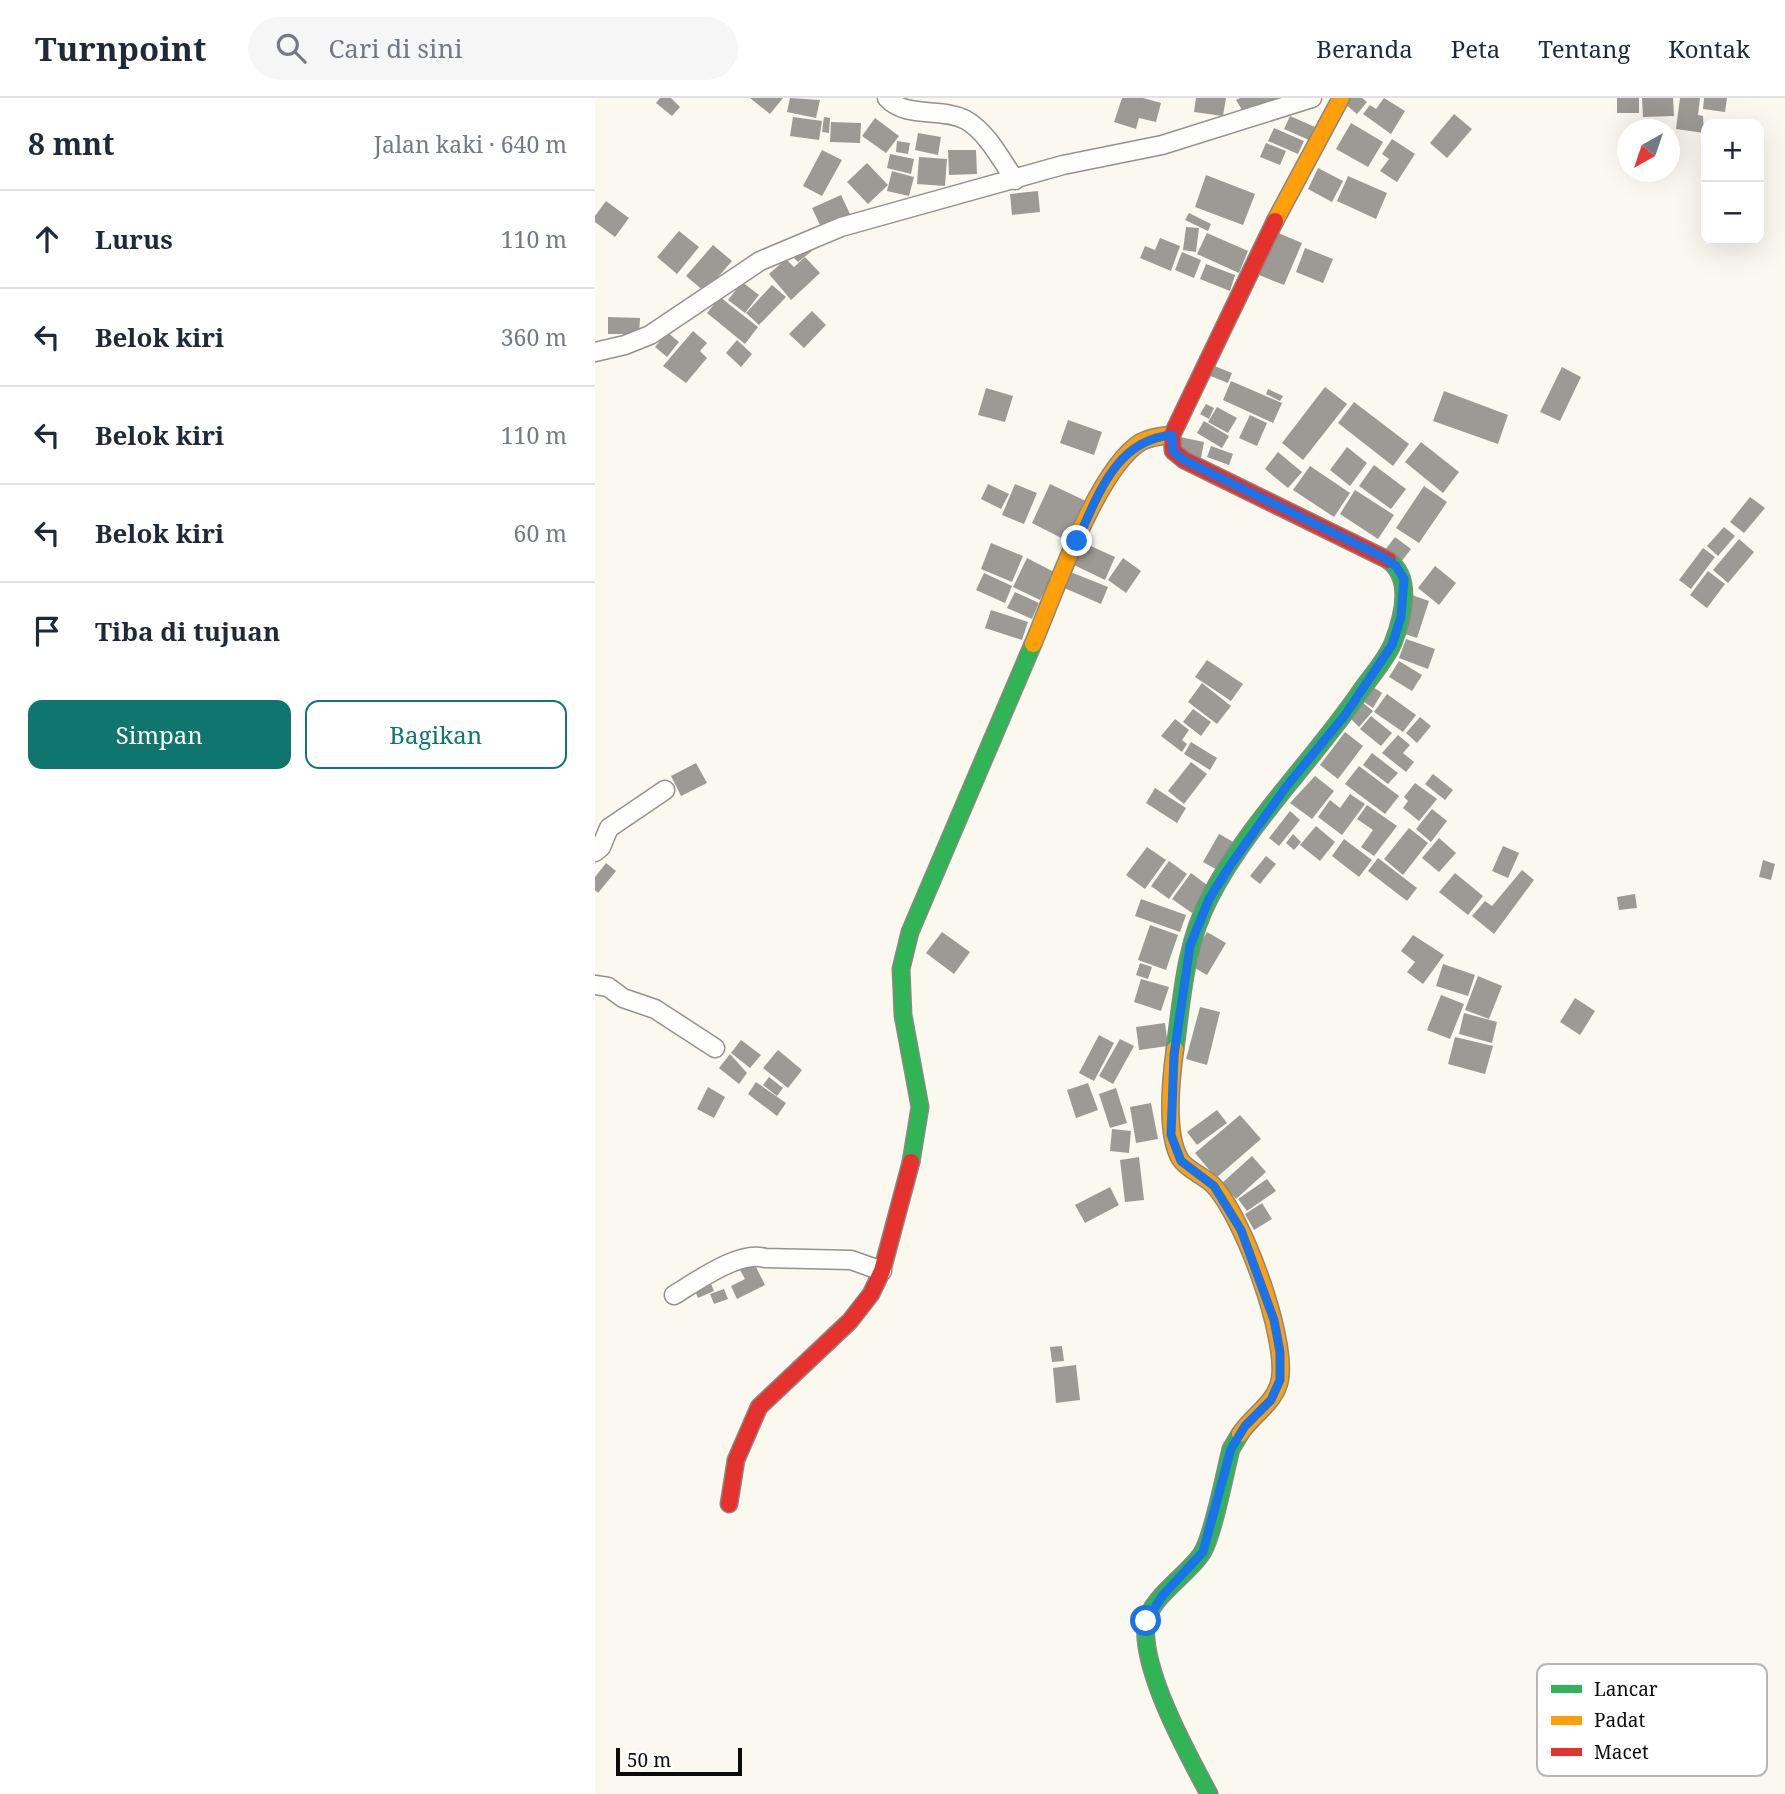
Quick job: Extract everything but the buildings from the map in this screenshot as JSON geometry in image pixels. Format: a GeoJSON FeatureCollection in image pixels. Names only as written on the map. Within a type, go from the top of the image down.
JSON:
{"type":"FeatureCollection","features":[{"type":"Feature","properties":{"kind":"street"},"geometry":{"type":"LineString","coordinates":[[887,98],[903,108],[967,121],[986,140],[1015,180]]}},
{"type":"Feature","properties":{"kind":"street"},"geometry":{"type":"LineString","coordinates":[[595,352],[625,345],[650,335],[760,261],[841,227],[1063,165],[1162,145],[1312,98]]}},
{"type":"Feature","properties":{"kind":"street"},"geometry":{"type":"LineString","coordinates":[[1209,1794],[1170,1713],[1152,1658],[1146,1621],[1163,1595],[1203,1552],[1231,1449],[1245,1426],[1271,1400],[1280,1380],[1280,1352],[1274,1320],[1241,1230],[1214,1186],[1181,1161],[1171,1135],[1174,1055],[1184,982],[1190,946],[1209,899],[1286,787],[1345,715],[1392,645],[1405,594],[1404,579],[1396,566],[1383,557],[1184,460],[1173,451],[1172,435],[1256,258],[1341,98]]}},
{"type":"Feature","properties":{"kind":"street"},"geometry":{"type":"LineString","coordinates":[[729,1504],[736,1460],[759,1407],[850,1321],[871,1294],[882,1271],[917,1142],[920,1107],[903,1015],[901,969],[909,932],[1077,541],[1109,475],[1139,443],[1153,437],[1172,435]]}},
{"type":"Feature","properties":{"kind":"street"},"geometry":{"type":"LineString","coordinates":[[595,852],[601,847],[609,828],[665,790]]}},
{"type":"Feature","properties":{"kind":"street"},"geometry":{"type":"LineString","coordinates":[[595,985],[608,986],[623,998],[655,1009],[715,1048]]}},
{"type":"Feature","properties":{"kind":"street"},"geometry":{"type":"LineString","coordinates":[[674,1295],[731,1262],[754,1254],[765,1258],[851,1260],[882,1271]]}},
{"type":"Feature","properties":{"kind":"traffic: fast"},"geometry":{"type":"LineString","coordinates":[[1175,1049],[1190,953],[1209,899],[1242,844],[1341,718],[1393,643],[1404,598],[1401,577],[1388,560]]}},
{"type":"Feature","properties":{"kind":"traffic: fast"},"geometry":{"type":"LineString","coordinates":[[911,1162],[920,1107],[903,1015],[901,969],[910,932],[1033,644]]}},
{"type":"Feature","properties":{"kind":"traffic: fast"},"geometry":{"type":"LineString","coordinates":[[1209,1794],[1167,1711],[1158,1687],[1146,1643],[1146,1624],[1154,1605],[1196,1561],[1206,1545],[1231,1449],[1240,1434]]}},
{"type":"Feature","properties":{"kind":"traffic: slow"},"geometry":{"type":"LineString","coordinates":[[1275,221],[1341,98]]}},
{"type":"Feature","properties":{"kind":"traffic: slow"},"geometry":{"type":"LineString","coordinates":[[1033,644],[1078,534],[1109,478],[1125,456],[1141,442],[1172,435]]}},
{"type":"Feature","properties":{"kind":"traffic: slow"},"geometry":{"type":"LineString","coordinates":[[1175,1049],[1170,1105],[1175,1148],[1183,1163],[1213,1185],[1237,1222],[1260,1278],[1277,1335],[1280,1360],[1278,1387],[1269,1402],[1240,1434]]}},
{"type":"Feature","properties":{"kind":"traffic: jam"},"geometry":{"type":"LineString","coordinates":[[1275,221],[1172,435],[1173,451],[1184,460],[1388,560]]}},
{"type":"Feature","properties":{"kind":"traffic: jam"},"geometry":{"type":"LineString","coordinates":[[729,1504],[736,1460],[759,1407],[850,1321],[871,1294],[882,1271],[911,1162]]}},
{"type":"Feature","properties":{"kind":"route"},"geometry":{"type":"LineString","coordinates":[[1077,541],[1109,475],[1129,450],[1153,437],[1172,435],[1173,451],[1184,460],[1383,557],[1396,566],[1404,579],[1405,594],[1392,645],[1345,715],[1286,787],[1231,864],[1209,899],[1190,946],[1174,1055],[1171,1135],[1181,1161],[1214,1186],[1241,1230],[1274,1320],[1280,1352],[1280,1380],[1271,1400],[1257,1417],[1245,1426],[1231,1449],[1212,1515],[1209,1540],[1203,1552],[1163,1595],[1150,1611],[1146,1621]]}}]}
